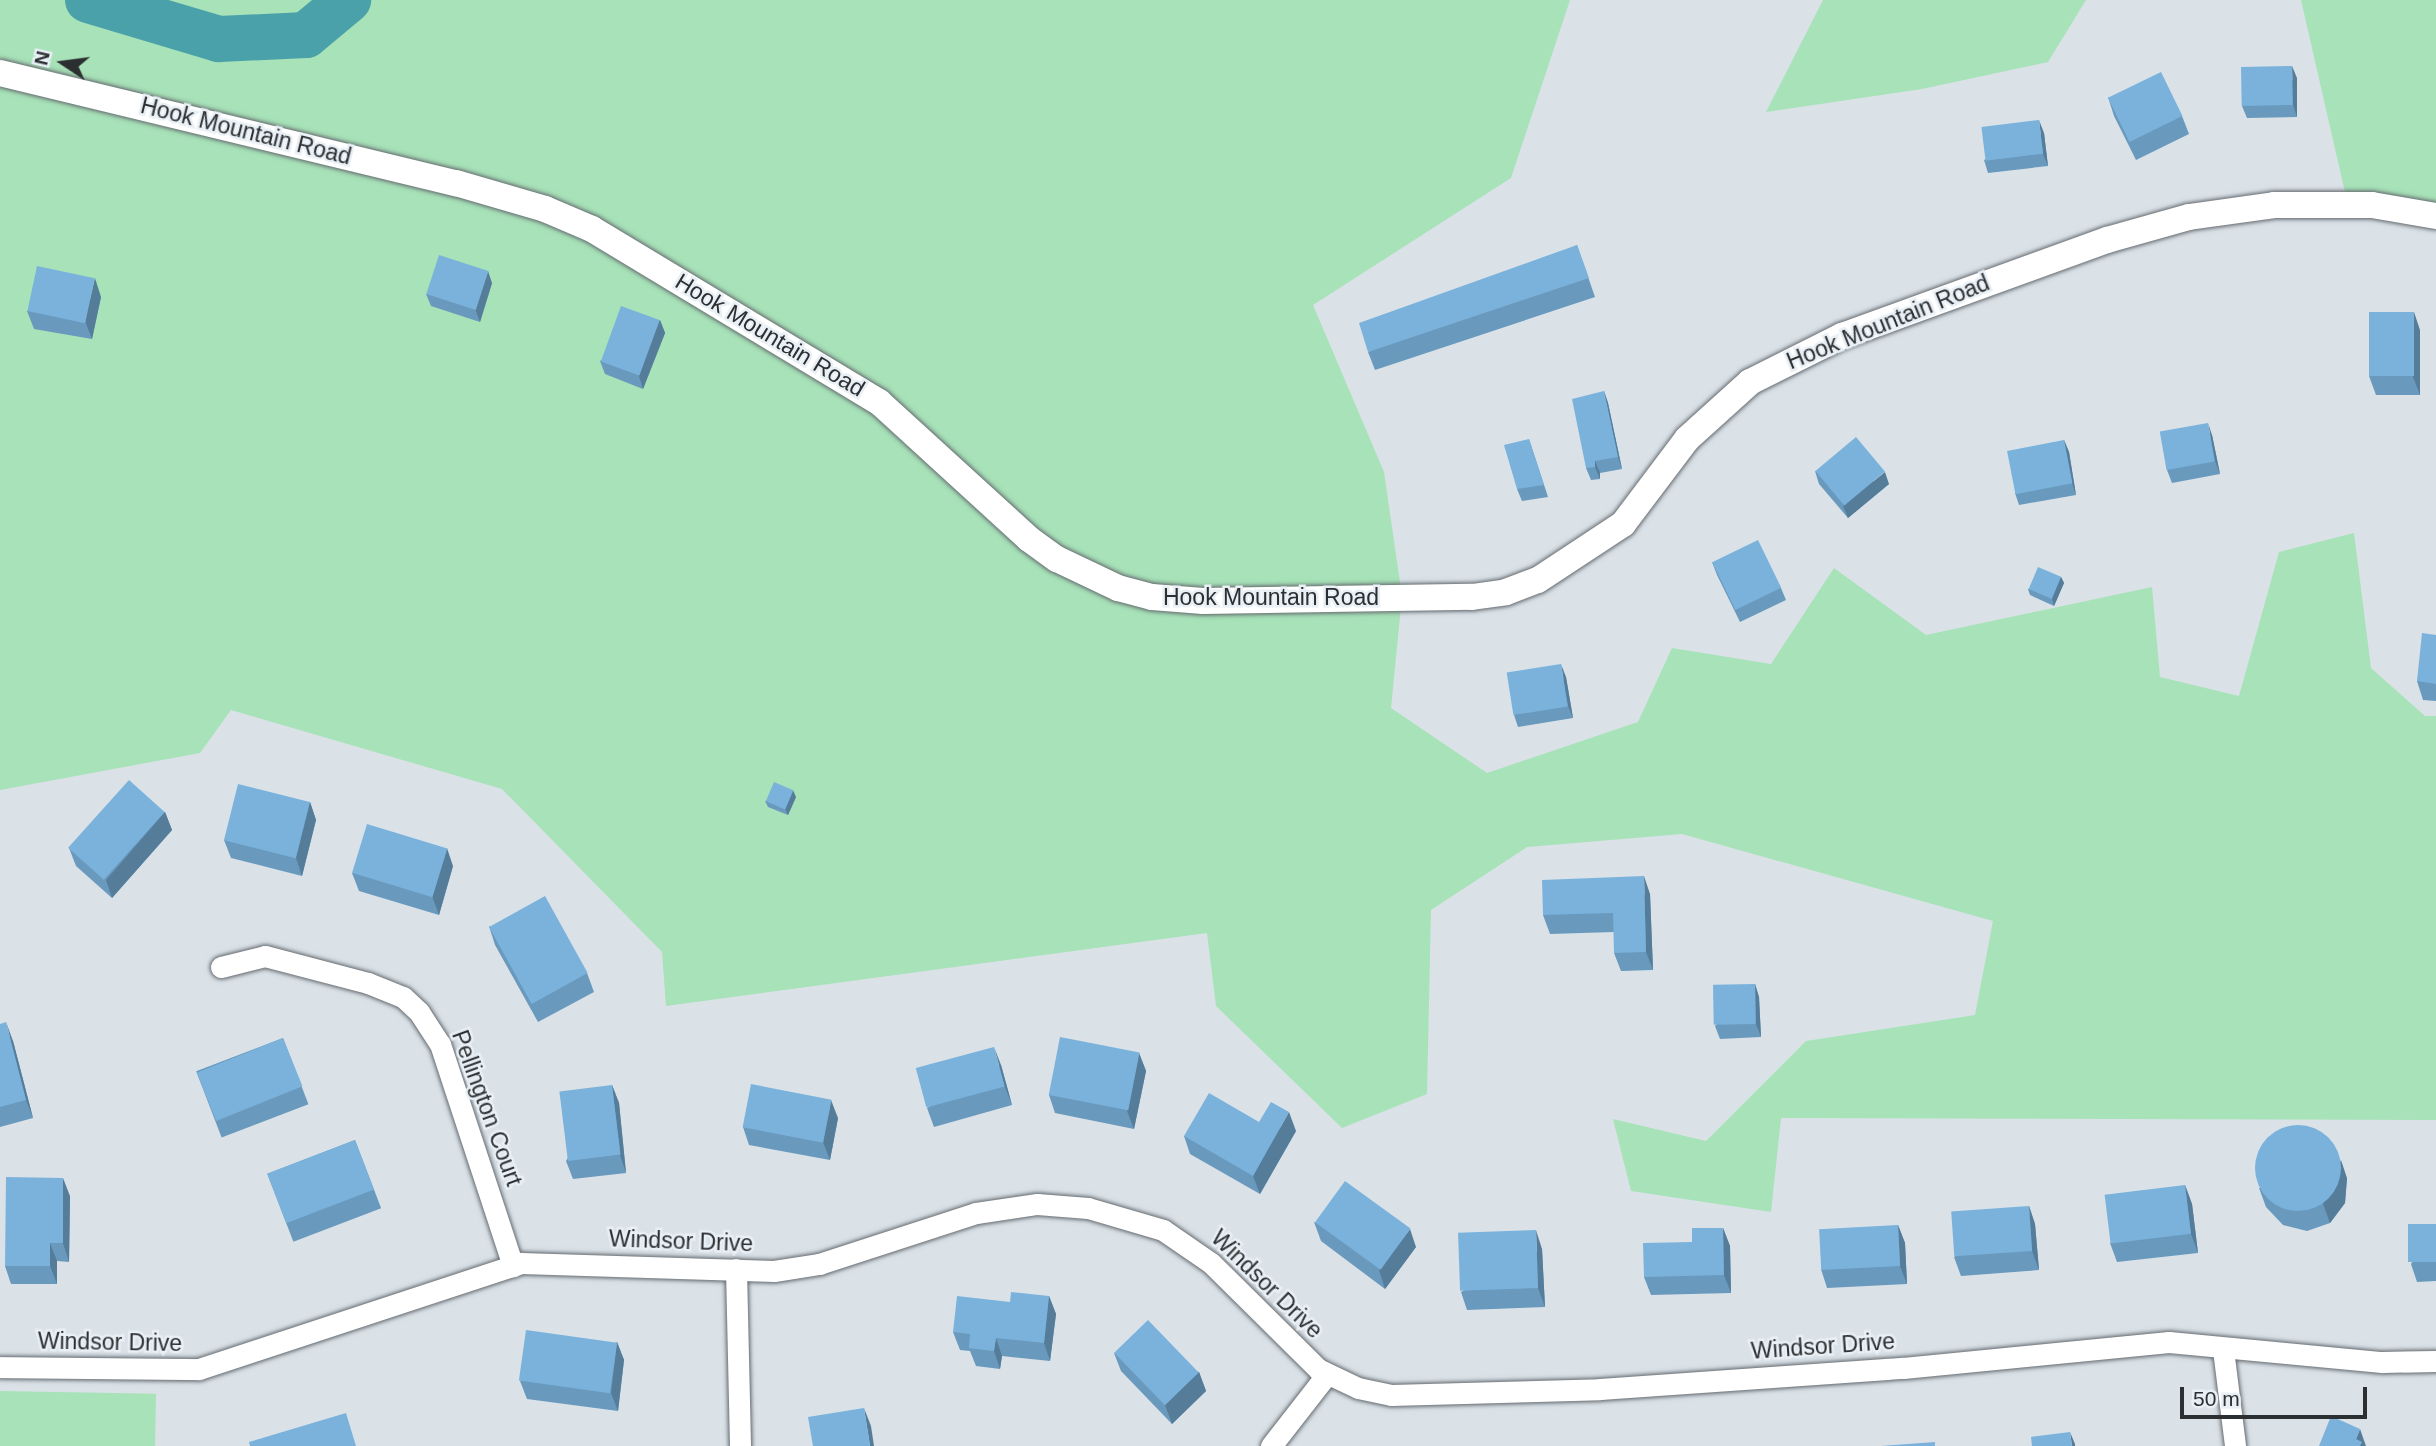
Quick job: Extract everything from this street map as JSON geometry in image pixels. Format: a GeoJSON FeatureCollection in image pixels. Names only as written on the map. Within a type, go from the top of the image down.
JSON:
{"type":"FeatureCollection","features":[{"type":"Feature","properties":{"kind":"street","name":"Hook Mountain Road"},"geometry":{"type":"LineString","coordinates":[[0,74],[456,183],[545,209],[592,229],[879,402],[1029,539],[1057,559],[1118,588],[1152,597],[1203,601],[1472,597],[1506,592],[1538,580],[1623,524],[1687,439],[1750,382],[1842,335],[2107,240],[2189,217],[2274,205],[2372,205],[2436,216]]}},
{"type":"Feature","properties":{"kind":"street","name":"Pellington Court"},"geometry":{"type":"LineString","coordinates":[[221,967],[265,956],[368,983],[402,998],[419,1013],[440,1044],[513,1266]]}},
{"type":"Feature","properties":{"kind":"street","name":"Windsor Drive"},"geometry":{"type":"LineString","coordinates":[[0,1367],[199,1369],[240,1360],[513,1266],[774,1271],[819,1264],[1010,1206],[1088,1208],[1163,1230],[1189,1244],[1297,1352],[1327,1374],[1359,1388],[1405,1395],[1600,1389],[1903,1368],[2169,1342],[2382,1362],[2436,1361]]}},
{"type":"Feature","properties":{"kind":"street"},"geometry":{"type":"LineString","coordinates":[[736,1269],[740,1446]]}},
{"type":"Feature","properties":{"kind":"street"},"geometry":{"type":"LineString","coordinates":[[2223,1349],[2235,1446]]}},
{"type":"Feature","properties":{"kind":"street"},"geometry":{"type":"LineString","coordinates":[[1271,1446],[1327,1374]]}},
{"type":"Feature","properties":{"kind":"green space"},"geometry":{"type":"Polygon","coordinates":[[[0,0],[1570,0],[1511,178],[1313,305],[1384,472],[1402,596],[1391,708],[1487,773],[1638,722],[1672,648],[1771,664],[1834,568],[1926,635],[2152,587],[2160,677],[2239,696],[2279,552],[2354,533],[2371,668],[2425,716],[2436,716],[2436,1120],[1781,1118],[1771,1212],[1631,1191],[1613,1119],[1706,1141],[1806,1041],[1975,1015],[1993,921],[1682,834],[1527,847],[1431,910],[1427,1094],[1342,1128],[1216,1006],[1207,933],[666,1006],[662,952],[502,789],[231,710],[200,753],[0,790],[0,0]]]}},
{"type":"Feature","properties":{"kind":"green space"},"geometry":{"type":"Polygon","coordinates":[[[1823,0],[2086,0],[2048,62],[1922,89],[1766,112],[1823,0]]]}},
{"type":"Feature","properties":{"kind":"green space"},"geometry":{"type":"Polygon","coordinates":[[[2301,0],[2436,0],[2436,216],[2347,201],[2301,0]]]}},
{"type":"Feature","properties":{"kind":"green space"},"geometry":{"type":"Polygon","coordinates":[[[0,1391],[156,1394],[155,1446],[0,1446],[0,1391]]]}},
{"type":"Feature","properties":{"kind":"building"},"geometry":{"type":"Polygon","coordinates":[[[2292,66],[2293,105],[2242,106],[2241,67],[2292,66]]]}},
{"type":"Feature","properties":{"kind":"building"},"geometry":{"type":"Polygon","coordinates":[[[2161,72],[2182,116],[2129,142],[2108,98],[2161,72]]]}},
{"type":"Feature","properties":{"kind":"building"},"geometry":{"type":"Polygon","coordinates":[[[2039,120],[2043,154],[1986,161],[1981,127],[2039,120]]]}},
{"type":"Feature","properties":{"kind":"building"},"geometry":{"type":"Polygon","coordinates":[[[1577,245],[1589,278],[1368,352],[1359,323],[1577,245]]]}},
{"type":"Feature","properties":{"kind":"building"},"geometry":{"type":"Polygon","coordinates":[[[439,255],[488,271],[476,310],[426,294],[439,255]]]}},
{"type":"Feature","properties":{"kind":"building"},"geometry":{"type":"Polygon","coordinates":[[[37,266],[95,278],[85,323],[27,311],[37,266]]]}},
{"type":"Feature","properties":{"kind":"building"},"geometry":{"type":"Polygon","coordinates":[[[621,306],[660,320],[639,375],[601,361],[621,306]]]}},
{"type":"Feature","properties":{"kind":"building"},"geometry":{"type":"Polygon","coordinates":[[[2369,312],[2414,312],[2414,376],[2369,376],[2369,312]]]}},
{"type":"Feature","properties":{"kind":"building"},"geometry":{"type":"Polygon","coordinates":[[[1604,391],[1618,457],[1595,461],[1595,467],[1586,468],[1572,399],[1604,391]]]}},
{"type":"Feature","properties":{"kind":"building"},"geometry":{"type":"Polygon","coordinates":[[[2208,423],[2215,461],[2167,470],[2160,432],[2208,423]]]}},
{"type":"Feature","properties":{"kind":"building"},"geometry":{"type":"Polygon","coordinates":[[[1856,437],[1885,471],[1844,506],[1815,471],[1856,437]]]}},
{"type":"Feature","properties":{"kind":"building"},"geometry":{"type":"Polygon","coordinates":[[[1529,439],[1544,485],[1517,489],[1504,445],[1529,439]]]}},
{"type":"Feature","properties":{"kind":"building"},"geometry":{"type":"Polygon","coordinates":[[[2064,440],[2072,483],[2015,494],[2007,451],[2064,440]]]}},
{"type":"Feature","properties":{"kind":"building"},"geometry":{"type":"Polygon","coordinates":[[[1758,540],[1781,588],[1735,610],[1712,562],[1758,540]]]}},
{"type":"Feature","properties":{"kind":"building"},"geometry":{"type":"Polygon","coordinates":[[[2038,567],[2061,577],[2052,599],[2029,589],[2038,567]]]}},
{"type":"Feature","properties":{"kind":"building"},"geometry":{"type":"Polygon","coordinates":[[[2422,633],[2436,635],[2436,684],[2417,681],[2422,633]]]}},
{"type":"Feature","properties":{"kind":"building"},"geometry":{"type":"Polygon","coordinates":[[[1561,664],[1568,706],[1513,715],[1507,673],[1561,664]]]}},
{"type":"Feature","properties":{"kind":"building"},"geometry":{"type":"Polygon","coordinates":[[[129,780],[165,812],[104,880],[68,848],[129,780]]]}},
{"type":"Feature","properties":{"kind":"building"},"geometry":{"type":"Polygon","coordinates":[[[774,782],[793,790],[785,810],[766,801],[774,782]]]}},
{"type":"Feature","properties":{"kind":"building"},"geometry":{"type":"Polygon","coordinates":[[[238,784],[310,802],[296,858],[224,840],[238,784]]]}},
{"type":"Feature","properties":{"kind":"building"},"geometry":{"type":"Polygon","coordinates":[[[367,824],[447,849],[432,897],[352,873],[367,824]]]}},
{"type":"Feature","properties":{"kind":"building"},"geometry":{"type":"Polygon","coordinates":[[[1644,876],[1646,952],[1614,953],[1613,913],[1543,915],[1542,880],[1644,876]]]}},
{"type":"Feature","properties":{"kind":"building"},"geometry":{"type":"Polygon","coordinates":[[[545,896],[588,973],[532,1004],[489,927],[545,896]]]}},
{"type":"Feature","properties":{"kind":"building"},"geometry":{"type":"Polygon","coordinates":[[[1755,984],[1756,1024],[1714,1025],[1713,985],[1755,984]]]}},
{"type":"Feature","properties":{"kind":"building"},"geometry":{"type":"Polygon","coordinates":[[[6,1022],[26,1100],[0,1107],[0,1024],[6,1022]]]}},
{"type":"Feature","properties":{"kind":"building"},"geometry":{"type":"Polygon","coordinates":[[[1060,1037],[1140,1052],[1128,1110],[1049,1095],[1060,1037]]]}},
{"type":"Feature","properties":{"kind":"building"},"geometry":{"type":"Polygon","coordinates":[[[283,1038],[302,1086],[216,1121],[197,1073],[283,1038]]]}},
{"type":"Feature","properties":{"kind":"building"},"geometry":{"type":"Polygon","coordinates":[[[994,1047],[1005,1087],[926,1108],[916,1068],[994,1047]]]}},
{"type":"Feature","properties":{"kind":"building"},"geometry":{"type":"Polygon","coordinates":[[[751,1084],[831,1100],[823,1143],[743,1127],[751,1084]]]}},
{"type":"Feature","properties":{"kind":"building"},"geometry":{"type":"Polygon","coordinates":[[[612,1085],[621,1154],[568,1161],[559,1091],[612,1085]]]}},
{"type":"Feature","properties":{"kind":"building"},"geometry":{"type":"Polygon","coordinates":[[[1209,1093],[1259,1122],[1271,1102],[1289,1112],[1253,1176],[1184,1136],[1209,1093]]]}},
{"type":"Feature","properties":{"kind":"building"},"geometry":{"type":"Polygon","coordinates":[[[2298,1125],[2314,1129],[2328,1138],[2337,1152],[2341,1168],[2337,1184],[2328,1198],[2314,1207],[2298,1211],[2282,1207],[2268,1198],[2259,1184],[2255,1168],[2259,1152],[2268,1138],[2282,1129],[2298,1125]]]}},
{"type":"Feature","properties":{"kind":"building"},"geometry":{"type":"Polygon","coordinates":[[[355,1140],[374,1189],[286,1223],[267,1174],[355,1140]]]}},
{"type":"Feature","properties":{"kind":"building"},"geometry":{"type":"Polygon","coordinates":[[[6,1177],[63,1178],[63,1243],[50,1243],[50,1266],[5,1266],[6,1177]]]}},
{"type":"Feature","properties":{"kind":"building"},"geometry":{"type":"Polygon","coordinates":[[[1345,1181],[1411,1229],[1381,1270],[1315,1222],[1345,1181]]]}},
{"type":"Feature","properties":{"kind":"building"},"geometry":{"type":"Polygon","coordinates":[[[2185,1185],[2191,1234],[2111,1244],[2105,1195],[2185,1185]]]}},
{"type":"Feature","properties":{"kind":"building"},"geometry":{"type":"Polygon","coordinates":[[[2029,1206],[2032,1251],[1954,1256],[1951,1211],[2029,1206]]]}},
{"type":"Feature","properties":{"kind":"building"},"geometry":{"type":"Polygon","coordinates":[[[2408,1224],[2436,1224],[2436,1262],[2408,1262],[2408,1224]]]}},
{"type":"Feature","properties":{"kind":"building"},"geometry":{"type":"Polygon","coordinates":[[[1898,1225],[1900,1266],[1821,1270],[1819,1229],[1898,1225]]]}},
{"type":"Feature","properties":{"kind":"building"},"geometry":{"type":"Polygon","coordinates":[[[1692,1228],[1723,1228],[1724,1275],[1644,1277],[1643,1243],[1692,1242],[1692,1228]]]}},
{"type":"Feature","properties":{"kind":"building"},"geometry":{"type":"Polygon","coordinates":[[[1536,1230],[1538,1288],[1460,1291],[1458,1233],[1536,1230]]]}},
{"type":"Feature","properties":{"kind":"building"},"geometry":{"type":"Polygon","coordinates":[[[1011,1292],[1049,1296],[1044,1343],[996,1338],[994,1351],[969,1348],[970,1334],[953,1332],[957,1296],[1010,1302],[1011,1292]]]}},
{"type":"Feature","properties":{"kind":"building"},"geometry":{"type":"Polygon","coordinates":[[[1148,1320],[1199,1373],[1165,1405],[1114,1353],[1148,1320]]]}},
{"type":"Feature","properties":{"kind":"building"},"geometry":{"type":"Polygon","coordinates":[[[526,1330],[617,1343],[610,1393],[519,1381],[526,1330]]]}},
{"type":"Feature","properties":{"kind":"building"},"geometry":{"type":"Polygon","coordinates":[[[864,1408],[870,1446],[813,1446],[808,1417],[864,1408]]]}},
{"type":"Feature","properties":{"kind":"building"},"geometry":{"type":"Polygon","coordinates":[[[346,1413],[356,1446],[250,1446],[249,1442],[346,1413]]]}},
{"type":"Feature","properties":{"kind":"building"},"geometry":{"type":"Polygon","coordinates":[[[2331,1416],[2360,1429],[2356,1439],[2362,1442],[2360,1446],[2319,1446],[2331,1416]]]}},
{"type":"Feature","properties":{"kind":"building"},"geometry":{"type":"Polygon","coordinates":[[[2070,1432],[2072,1446],[2032,1446],[2031,1437],[2070,1432]]]}},
{"type":"Feature","properties":{"kind":"building"},"geometry":{"type":"Polygon","coordinates":[[[1935,1442],[1935,1446],[1880,1446],[1935,1442]]]}},
{"type":"Feature","properties":{"kind":"waterway"},"geometry":{"type":"LineString","coordinates":[[88,0],[219,39],[306,35],[348,0]]}}]}
